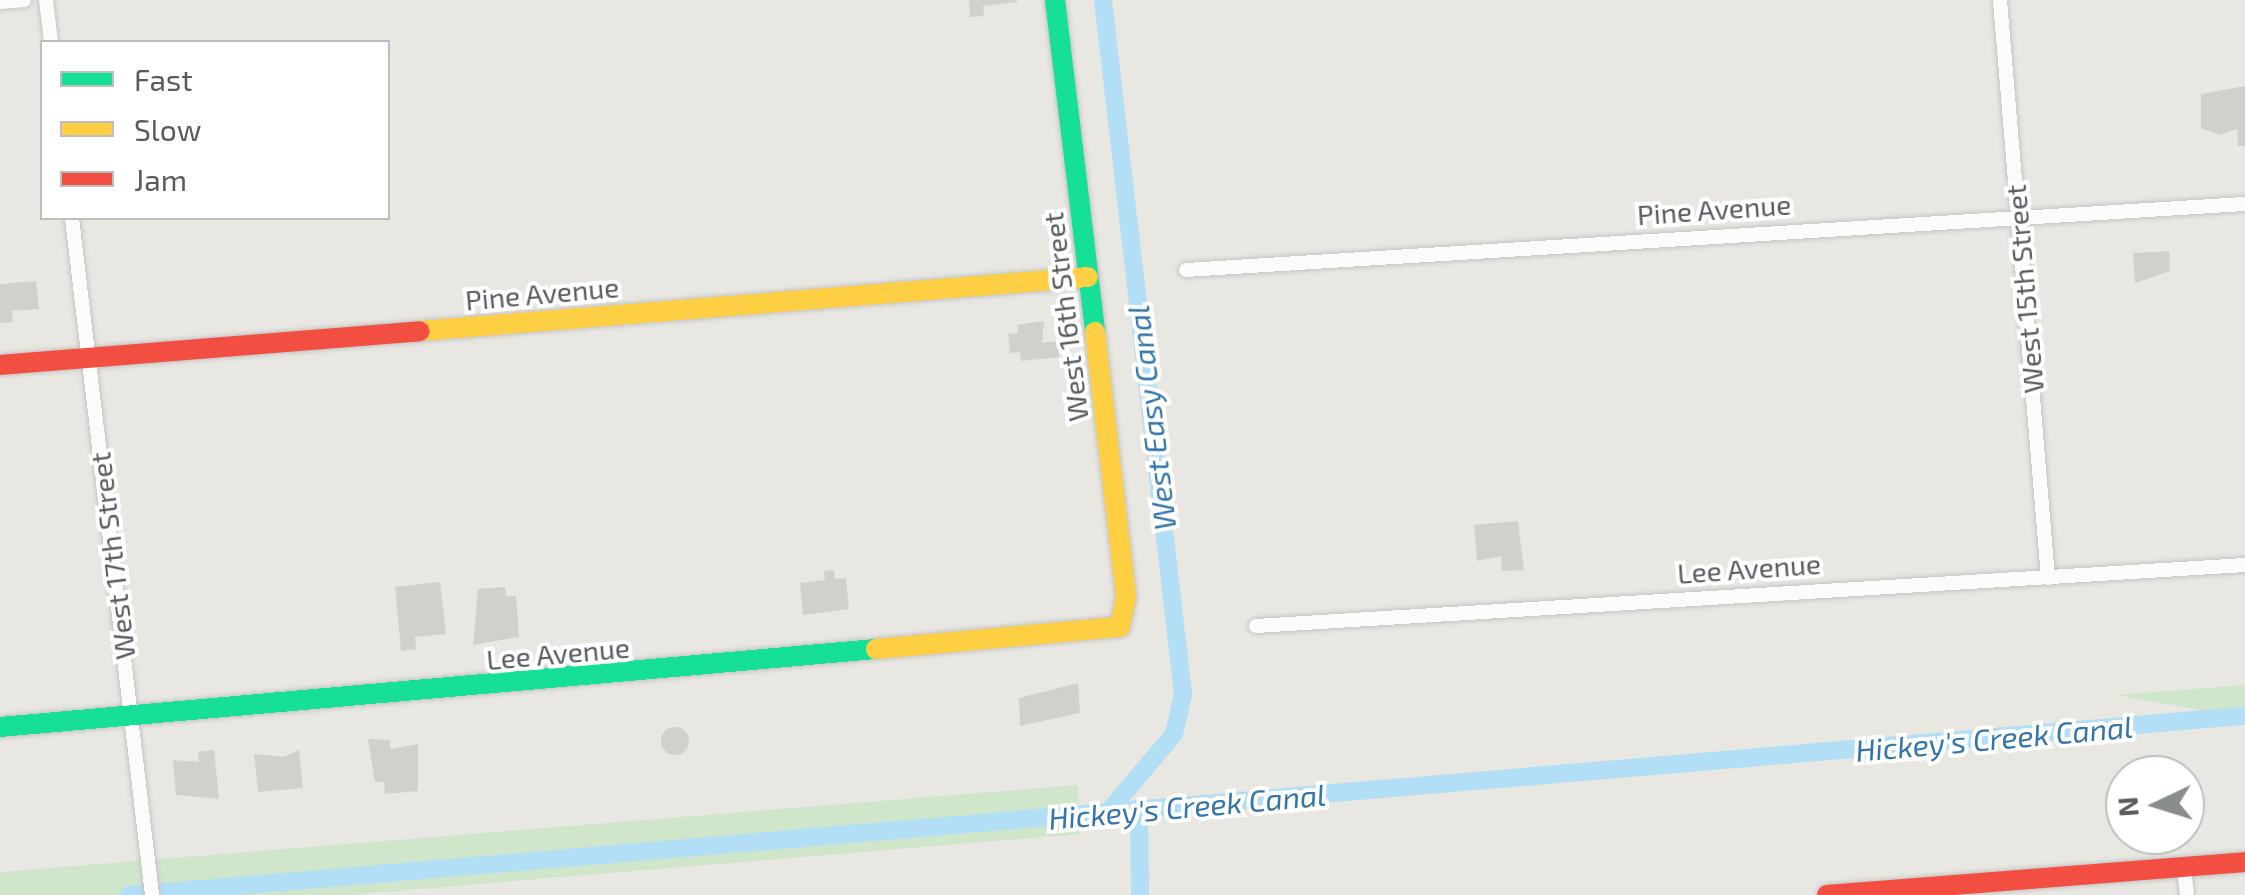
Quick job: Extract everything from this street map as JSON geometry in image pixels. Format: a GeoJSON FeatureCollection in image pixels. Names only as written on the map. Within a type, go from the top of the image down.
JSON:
{"type":"FeatureCollection","features":[{"type":"Feature","properties":{"kind":"street"},"geometry":{"type":"LineString","coordinates":[[0,2],[24,0]]}},
{"type":"Feature","properties":{"kind":"street"},"geometry":{"type":"LineString","coordinates":[[46,0],[51,40]]}},
{"type":"Feature","properties":{"kind":"street","name":"West 16th Street"},"geometry":{"type":"LineString","coordinates":[[1055,0],[1126,596],[1120,628]]}},
{"type":"Feature","properties":{"kind":"street","name":"West 15th Street"},"geometry":{"type":"LineString","coordinates":[[2000,0],[2048,578]]}},
{"type":"Feature","properties":{"kind":"street","name":"Pine Avenue"},"geometry":{"type":"LineString","coordinates":[[1186,270],[2245,204]]}},
{"type":"Feature","properties":{"kind":"street","name":"West 17th Street"},"geometry":{"type":"LineString","coordinates":[[72,220],[152,895]]}},
{"type":"Feature","properties":{"kind":"street","name":"Pine Avenue"},"geometry":{"type":"LineString","coordinates":[[0,365],[1088,277]]}},
{"type":"Feature","properties":{"kind":"street","name":"Lee Avenue"},"geometry":{"type":"LineString","coordinates":[[1256,626],[2245,565]]}},
{"type":"Feature","properties":{"kind":"street","name":"Lee Avenue"},"geometry":{"type":"LineString","coordinates":[[0,726],[1120,628]]}},
{"type":"Feature","properties":{"kind":"street"},"geometry":{"type":"LineString","coordinates":[[1827,895],[1937,890],[2245,862]]}},
{"type":"Feature","properties":{"kind":"street"},"geometry":{"type":"LineString","coordinates":[[2184,866],[2187,895]]}},
{"type":"Feature","properties":{"kind":"green space"},"geometry":{"type":"Polygon","coordinates":[[[2245,685],[2245,708],[2212,712],[2115,695],[2245,685]]]}},
{"type":"Feature","properties":{"kind":"green space"},"geometry":{"type":"Polygon","coordinates":[[[1078,785],[1079,834],[347,895],[0,895],[0,872],[1078,785]]]}},
{"type":"Feature","properties":{"kind":"building"},"geometry":{"type":"Polygon","coordinates":[[[969,0],[1017,2],[983,6],[984,16],[970,17],[969,0]]]}},
{"type":"Feature","properties":{"kind":"building"},"geometry":{"type":"Polygon","coordinates":[[[2245,86],[2245,146],[2238,146],[2237,129],[2220,135],[2201,128],[2201,94],[2245,86]]]}},
{"type":"Feature","properties":{"kind":"building"},"geometry":{"type":"Polygon","coordinates":[[[2169,251],[2170,271],[2135,283],[2133,253],[2169,251]]]}},
{"type":"Feature","properties":{"kind":"building"},"geometry":{"type":"Polygon","coordinates":[[[36,281],[39,309],[12,311],[13,322],[0,323],[0,284],[36,281]]]}},
{"type":"Feature","properties":{"kind":"building"},"geometry":{"type":"Polygon","coordinates":[[[1044,321],[1042,343],[1058,341],[1059,357],[1021,361],[1020,352],[1010,353],[1008,334],[1018,333],[1017,325],[1044,321]]]}},
{"type":"Feature","properties":{"kind":"building"},"geometry":{"type":"Polygon","coordinates":[[[1518,521],[1524,570],[1502,571],[1501,556],[1477,561],[1474,525],[1518,521]]]}},
{"type":"Feature","properties":{"kind":"building"},"geometry":{"type":"Polygon","coordinates":[[[834,570],[835,579],[846,578],[849,609],[803,615],[800,583],[825,580],[824,571],[834,570]]]}},
{"type":"Feature","properties":{"kind":"building"},"geometry":{"type":"Polygon","coordinates":[[[440,582],[446,634],[415,637],[416,649],[401,651],[395,587],[440,582]]]}},
{"type":"Feature","properties":{"kind":"building"},"geometry":{"type":"Polygon","coordinates":[[[505,587],[506,596],[516,596],[519,637],[473,645],[478,589],[505,587]]]}},
{"type":"Feature","properties":{"kind":"building"},"geometry":{"type":"Polygon","coordinates":[[[1078,683],[1080,713],[1020,726],[1019,698],[1078,683]]]}},
{"type":"Feature","properties":{"kind":"building"},"geometry":{"type":"Polygon","coordinates":[[[675,727],[685,731],[689,741],[685,751],[675,755],[665,751],[661,741],[665,731],[675,727]]]}},
{"type":"Feature","properties":{"kind":"building"},"geometry":{"type":"Polygon","coordinates":[[[368,739],[390,740],[390,749],[418,744],[418,791],[385,794],[384,782],[375,782],[368,739]]]}},
{"type":"Feature","properties":{"kind":"building"},"geometry":{"type":"Polygon","coordinates":[[[214,750],[219,799],[176,795],[173,760],[199,762],[198,752],[214,750]]]}},
{"type":"Feature","properties":{"kind":"building"},"geometry":{"type":"Polygon","coordinates":[[[299,750],[303,788],[258,792],[254,754],[284,757],[299,750]]]}},
{"type":"Feature","properties":{"kind":"waterway","name":"West Easy Canal"},"geometry":{"type":"LineString","coordinates":[[1103,0],[1183,694],[1174,734],[1109,811]]}},
{"type":"Feature","properties":{"kind":"waterway","name":"Hickey's Creek Canal"},"geometry":{"type":"LineString","coordinates":[[129,895],[2245,716]]}},
{"type":"Feature","properties":{"kind":"waterway"},"geometry":{"type":"LineString","coordinates":[[1139,808],[1140,895]]}},
{"type":"Feature","properties":{"kind":"traffic: fast"},"geometry":{"type":"LineString","coordinates":[[1055,0],[1095,332]]}},
{"type":"Feature","properties":{"kind":"traffic: fast"},"geometry":{"type":"LineString","coordinates":[[0,727],[876,649]]}},
{"type":"Feature","properties":{"kind":"traffic: slow"},"geometry":{"type":"LineString","coordinates":[[420,331],[1088,277]]}},
{"type":"Feature","properties":{"kind":"traffic: slow"},"geometry":{"type":"LineString","coordinates":[[876,649],[1120,627],[1126,596],[1095,332]]}},
{"type":"Feature","properties":{"kind":"traffic: jam"},"geometry":{"type":"LineString","coordinates":[[0,365],[420,331]]}},
{"type":"Feature","properties":{"kind":"traffic: jam"},"geometry":{"type":"LineString","coordinates":[[1827,895],[2245,862]]}}]}
